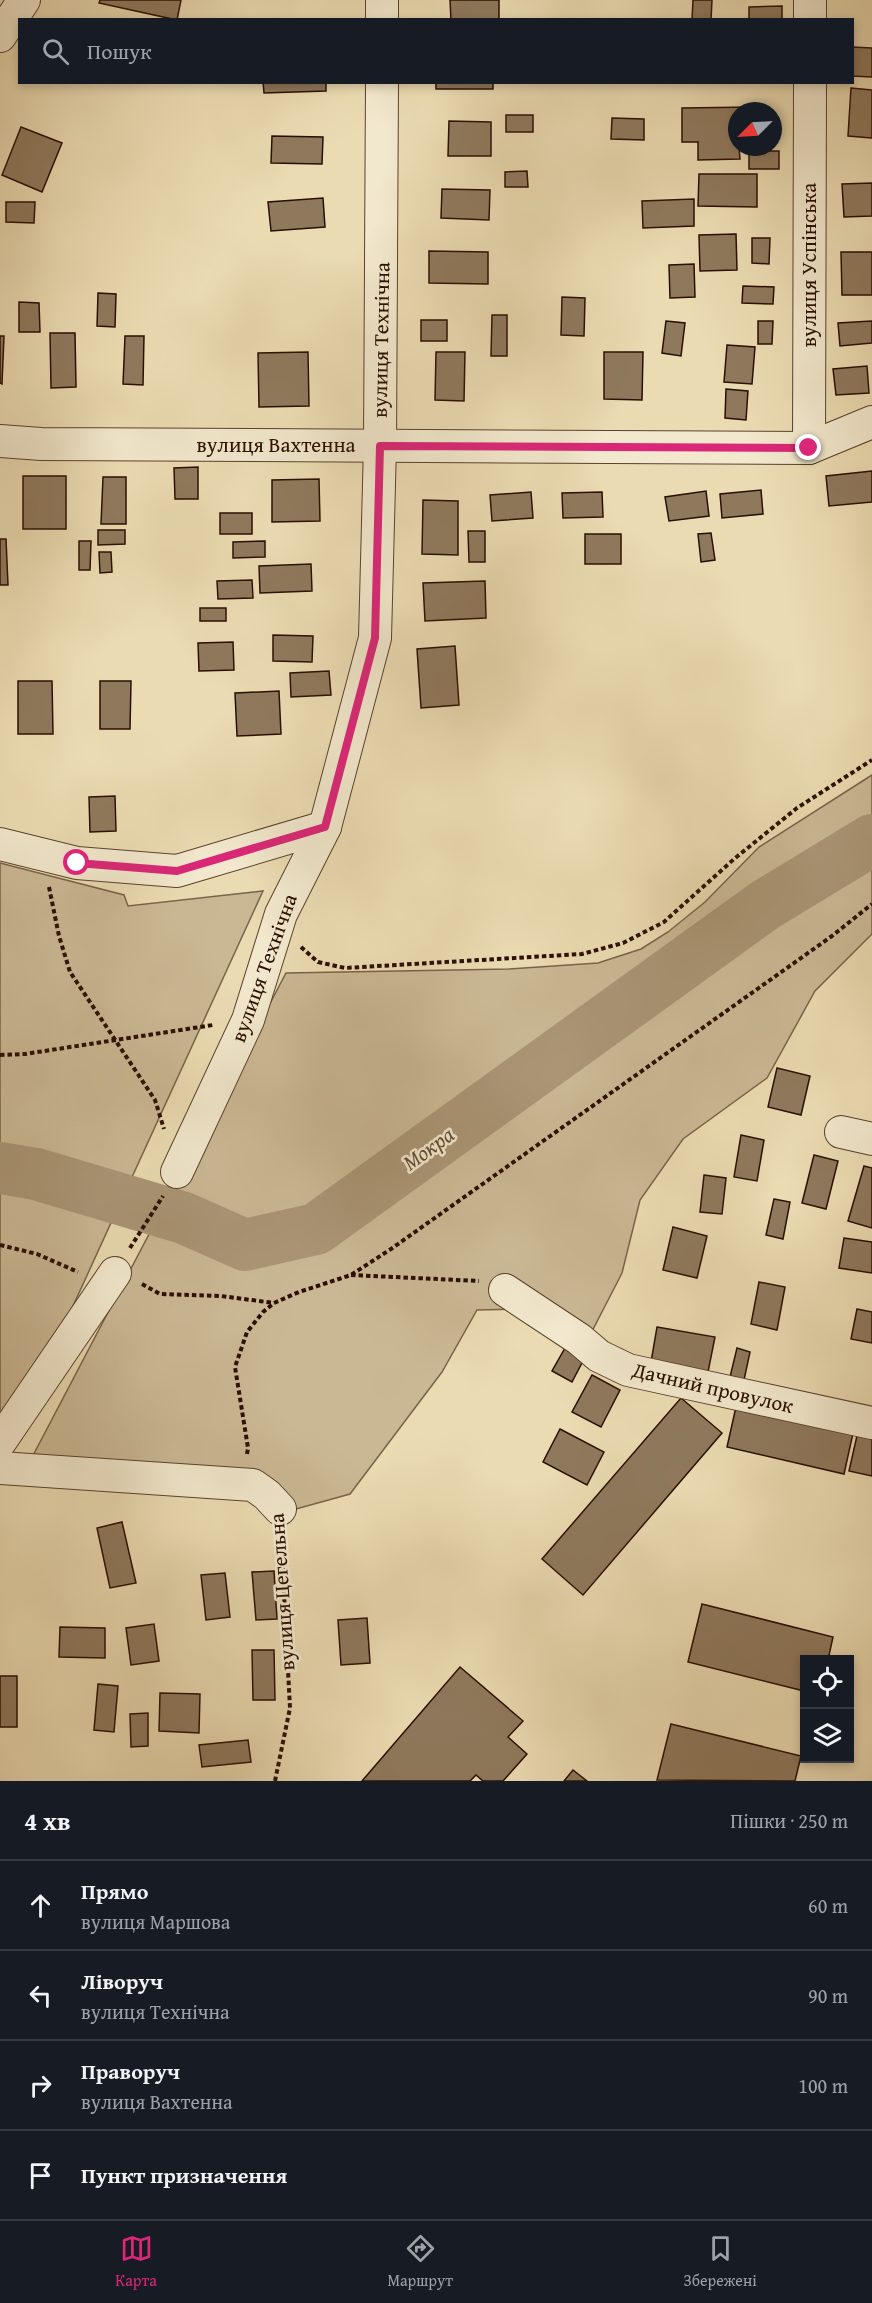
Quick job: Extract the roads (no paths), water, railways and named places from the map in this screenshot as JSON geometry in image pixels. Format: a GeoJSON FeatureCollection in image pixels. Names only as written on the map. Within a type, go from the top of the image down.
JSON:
{"type":"FeatureCollection","features":[{"type":"Feature","properties":{"kind":"street"},"geometry":{"type":"LineString","coordinates":[[0,36],[24,0]]}},
{"type":"Feature","properties":{"kind":"street"},"geometry":{"type":"LineString","coordinates":[[382,0],[382,18]]}},
{"type":"Feature","properties":{"kind":"street"},"geometry":{"type":"LineString","coordinates":[[810,0],[810,18]]}},
{"type":"Feature","properties":{"kind":"street","name":"вулиця Технічна"},"geometry":{"type":"LineString","coordinates":[[173,1179],[248,1020],[281,914],[325,827],[375,638],[380,446],[382,84]]}},
{"type":"Feature","properties":{"kind":"street","name":"вулиця Успінська"},"geometry":{"type":"LineString","coordinates":[[809,448],[810,84]]}},
{"type":"Feature","properties":{"kind":"street","name":"вулиця Вахтенна"},"geometry":{"type":"LineString","coordinates":[[0,441],[41,444],[809,448],[872,422]]}},
{"type":"Feature","properties":{"kind":"street"},"geometry":{"type":"LineString","coordinates":[[0,844],[77,863],[177,871],[325,827]]}},
{"type":"Feature","properties":{"kind":"street"},"geometry":{"type":"LineString","coordinates":[[841,1132],[872,1139]]}},
{"type":"Feature","properties":{"kind":"street"},"geometry":{"type":"LineString","coordinates":[[0,1442],[122,1262]]}},
{"type":"Feature","properties":{"kind":"street","name":"Дачний провулок"},"geometry":{"type":"LineString","coordinates":[[505,1290],[579,1339],[598,1356],[628,1370],[872,1423]]}},
{"type":"Feature","properties":{"kind":"street","name":"вулиця Цегельна"},"geometry":{"type":"LineString","coordinates":[[0,1468],[253,1485],[267,1495],[280,1509]]}},
{"type":"Feature","properties":{"kind":"waterway","name":"Мокра"},"geometry":{"type":"LineString","coordinates":[[0,1168],[36,1174],[184,1218],[245,1245],[316,1229],[765,905],[872,840]]}}]}
